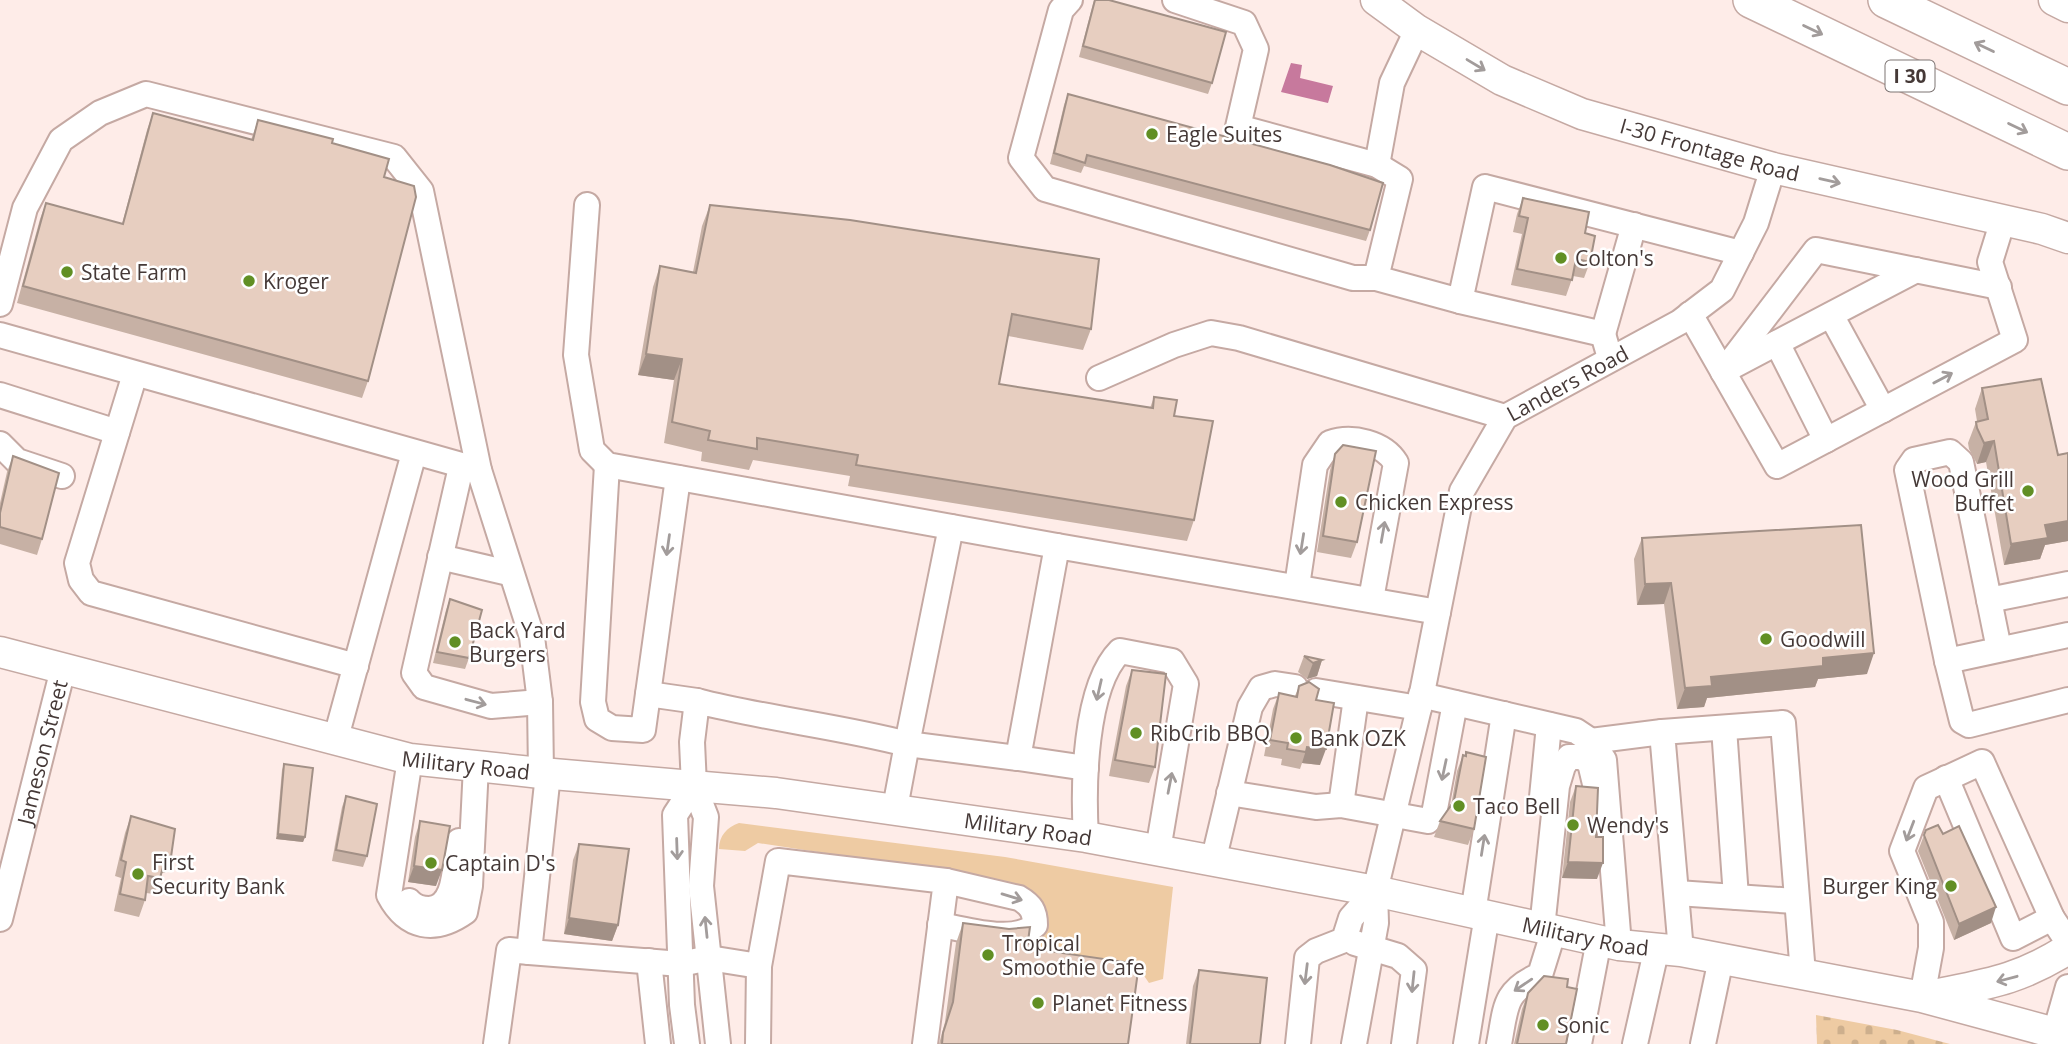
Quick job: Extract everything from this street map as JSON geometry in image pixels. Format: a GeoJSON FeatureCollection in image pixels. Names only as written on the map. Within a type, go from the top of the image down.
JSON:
{"type":"FeatureCollection","features":[{"type":"Feature","properties":{"kind":"highway","name":"I 30"},"geometry":{"type":"LineString","coordinates":[[1751,0],[2068,152]]}},
{"type":"Feature","properties":{"kind":"highway"},"geometry":{"type":"LineString","coordinates":[[1886,0],[2068,87]]}},
{"type":"Feature","properties":{"kind":"main road","name":"I-30 Frontage Road"},"geometry":{"type":"LineString","coordinates":[[1376,0],[1417,30],[1502,80],[1582,114],[1773,168],[2003,220],[2068,238]]}},
{"type":"Feature","properties":{"kind":"main road"},"geometry":{"type":"LineString","coordinates":[[2054,0],[2068,7]]}},
{"type":"Feature","properties":{"kind":"main road","name":"Military Road"},"geometry":{"type":"LineString","coordinates":[[0,652],[410,759],[895,808],[1086,837],[1375,891],[1609,942],[1669,949],[1922,997],[2064,1035]]}},
{"type":"Feature","properties":{"kind":"main road"},"geometry":{"type":"LineString","coordinates":[[1922,997],[2011,979],[2036,969],[2068,949]]}},
{"type":"Feature","properties":{"kind":"street"},"geometry":{"type":"LineString","coordinates":[[1070,0],[1061,10],[1021,158],[1045,189],[1353,278],[1376,278],[1460,301],[1603,334]]}},
{"type":"Feature","properties":{"kind":"street"},"geometry":{"type":"LineString","coordinates":[[1175,0],[1244,23],[1256,49],[1238,127],[1377,164],[1400,180],[1376,278]]}},
{"type":"Feature","properties":{"kind":"street"},"geometry":{"type":"LineString","coordinates":[[1377,164],[1392,83],[1417,30]]}},
{"type":"Feature","properties":{"kind":"street"},"geometry":{"type":"LineString","coordinates":[[0,304],[25,208],[61,140],[100,113],[146,94],[394,158],[421,191],[470,469],[531,637],[540,702],[545,774],[529,952]]}},
{"type":"Feature","properties":{"kind":"street","name":"Landers Road"},"geometry":{"type":"LineString","coordinates":[[1354,1044],[1376,923],[1375,891],[1420,702],[1462,491],[1505,417],[1690,314],[1722,290],[1756,223],[1773,168]]}},
{"type":"Feature","properties":{"kind":"street"},"geometry":{"type":"LineString","coordinates":[[1460,301],[1485,187],[1741,253]]}},
{"type":"Feature","properties":{"kind":"street"},"geometry":{"type":"LineString","coordinates":[[587,205],[576,355],[592,450],[607,466],[1438,612]]}},
{"type":"Feature","properties":{"kind":"street"},"geometry":{"type":"LineString","coordinates":[[1690,314],[1777,466],[2015,340],[1990,262],[2003,220]]}},
{"type":"Feature","properties":{"kind":"street"},"geometry":{"type":"LineString","coordinates":[[1610,358],[1603,334],[1634,225]]}},
{"type":"Feature","properties":{"kind":"street"},"geometry":{"type":"LineString","coordinates":[[1723,372],[1816,250],[1998,288]]}},
{"type":"Feature","properties":{"kind":"street"},"geometry":{"type":"LineString","coordinates":[[1723,372],[1916,271]]}},
{"type":"Feature","properties":{"kind":"street"},"geometry":{"type":"LineString","coordinates":[[1831,315],[1883,410]]}},
{"type":"Feature","properties":{"kind":"street"},"geometry":{"type":"LineString","coordinates":[[1099,378],[1174,345],[1211,333],[1239,338],[1505,417]]}},
{"type":"Feature","properties":{"kind":"street"},"geometry":{"type":"LineString","coordinates":[[0,335],[470,469]]}},
{"type":"Feature","properties":{"kind":"street"},"geometry":{"type":"LineString","coordinates":[[1777,343],[1826,440]]}},
{"type":"Feature","properties":{"kind":"street"},"geometry":{"type":"LineString","coordinates":[[135,374],[77,563],[81,580],[90,593],[356,666]]}},
{"type":"Feature","properties":{"kind":"street"},"geometry":{"type":"LineString","coordinates":[[0,395],[117,432]]}},
{"type":"Feature","properties":{"kind":"street"},"geometry":{"type":"LineString","coordinates":[[1297,586],[1315,466],[1330,443],[1351,440],[1378,446],[1390,453],[1396,463],[1371,599]]}},
{"type":"Feature","properties":{"kind":"street"},"geometry":{"type":"LineString","coordinates":[[0,444],[17,461],[62,476]]}},
{"type":"Feature","properties":{"kind":"street"},"geometry":{"type":"LineString","coordinates":[[1998,649],[1961,462],[1950,452],[1914,460],[1907,470],[1962,721],[1969,725],[2068,700]]}},
{"type":"Feature","properties":{"kind":"street"},"geometry":{"type":"LineString","coordinates":[[335,741],[414,453]]}},
{"type":"Feature","properties":{"kind":"street"},"geometry":{"type":"LineString","coordinates":[[607,466],[593,702],[597,719],[611,729],[643,730],[678,478]]}},
{"type":"Feature","properties":{"kind":"street"},"geometry":{"type":"LineString","coordinates":[[470,469],[414,673],[424,687],[491,706],[540,702]]}},
{"type":"Feature","properties":{"kind":"street"},"geometry":{"type":"LineString","coordinates":[[895,808],[951,527]]}},
{"type":"Feature","properties":{"kind":"street"},"geometry":{"type":"LineString","coordinates":[[1018,758],[1057,546]]}},
{"type":"Feature","properties":{"kind":"street"},"geometry":{"type":"LineString","coordinates":[[445,558],[509,573]]}},
{"type":"Feature","properties":{"kind":"street"},"geometry":{"type":"LineString","coordinates":[[1989,600],[2068,584]]}},
{"type":"Feature","properties":{"kind":"street"},"geometry":{"type":"LineString","coordinates":[[1947,661],[2068,635]]}},
{"type":"Feature","properties":{"kind":"street"},"geometry":{"type":"LineString","coordinates":[[1086,837],[1086,768],[1100,687],[1112,659],[1120,651],[1172,661],[1182,672],[1186,697],[1158,850]]}},
{"type":"Feature","properties":{"kind":"street","name":"Jameson Street"},"geometry":{"type":"LineString","coordinates":[[0,919],[7,858],[63,669]]}},
{"type":"Feature","properties":{"kind":"street"},"geometry":{"type":"LineString","coordinates":[[1213,862],[1250,707],[1261,688],[1275,684],[1356,698],[1455,703],[1576,731],[1591,741],[1604,760],[1611,826],[1609,942],[1579,1044]]}},
{"type":"Feature","properties":{"kind":"street"},"geometry":{"type":"LineString","coordinates":[[648,694],[697,701],[760,718],[859,732],[907,744],[1086,768]]}},
{"type":"Feature","properties":{"kind":"street"},"geometry":{"type":"LineString","coordinates":[[1341,805],[1356,698]]}},
{"type":"Feature","properties":{"kind":"street"},"geometry":{"type":"LineString","coordinates":[[697,701],[692,743],[694,786],[705,817],[701,886],[718,1044]]}},
{"type":"Feature","properties":{"kind":"street"},"geometry":{"type":"LineString","coordinates":[[1229,793],[1316,807],[1341,805],[1428,821],[1434,814],[1455,703]]}},
{"type":"Feature","properties":{"kind":"street"},"geometry":{"type":"LineString","coordinates":[[1466,1044],[1504,714]]}},
{"type":"Feature","properties":{"kind":"street"},"geometry":{"type":"LineString","coordinates":[[1591,741],[1662,732],[1783,723],[1795,901],[1803,974]]}},
{"type":"Feature","properties":{"kind":"street"},"geometry":{"type":"LineString","coordinates":[[1499,1044],[1507,999],[1516,988],[1540,975],[1549,725]]}},
{"type":"Feature","properties":{"kind":"street"},"geometry":{"type":"LineString","coordinates":[[1724,728],[1736,897]]}},
{"type":"Feature","properties":{"kind":"street"},"geometry":{"type":"LineString","coordinates":[[1635,1044],[1669,949],[1677,892],[1662,732]]}},
{"type":"Feature","properties":{"kind":"street"},"geometry":{"type":"LineString","coordinates":[[1542,927],[1557,786],[1563,765],[1569,757],[1582,757],[1590,764],[1599,806],[1611,826]]}},
{"type":"Feature","properties":{"kind":"street"},"geometry":{"type":"LineString","coordinates":[[410,759],[402,806],[408,835],[401,885],[403,895],[412,905],[425,909],[437,908],[451,891],[458,843],[472,814],[476,766]]}},
{"type":"Feature","properties":{"kind":"street"},"geometry":{"type":"LineString","coordinates":[[1922,997],[1931,948],[1931,922],[1902,852],[1926,788],[1982,762],[2049,911],[2068,942]]}},
{"type":"Feature","properties":{"kind":"street"},"geometry":{"type":"LineString","coordinates":[[1946,778],[2012,937],[2049,911]]}},
{"type":"Feature","properties":{"kind":"street"},"geometry":{"type":"LineString","coordinates":[[687,1044],[675,815],[694,786]]}},
{"type":"Feature","properties":{"kind":"street"},"geometry":{"type":"LineString","coordinates":[[758,1044],[759,965],[778,862],[946,881],[1019,898],[1030,904],[1035,914],[1035,925],[1027,933],[1011,935],[940,925]]}},
{"type":"Feature","properties":{"kind":"street"},"geometry":{"type":"LineString","coordinates":[[925,1044],[946,881]]}},
{"type":"Feature","properties":{"kind":"street"},"geometry":{"type":"LineString","coordinates":[[1344,940],[1351,918],[1375,891]]}},
{"type":"Feature","properties":{"kind":"street"},"geometry":{"type":"LineString","coordinates":[[1677,892],[1795,901]]}},
{"type":"Feature","properties":{"kind":"street"},"geometry":{"type":"LineString","coordinates":[[1297,1044],[1307,957],[1344,940],[1398,956],[1414,970],[1404,1044]]}},
{"type":"Feature","properties":{"kind":"street"},"geometry":{"type":"LineString","coordinates":[[496,1044],[509,950],[681,964],[709,958],[759,965]]}},
{"type":"Feature","properties":{"kind":"street"},"geometry":{"type":"LineString","coordinates":[[1703,1044],[1721,959]]}},
{"type":"Feature","properties":{"kind":"street"},"geometry":{"type":"LineString","coordinates":[[649,961],[658,1044]]}},
{"type":"Feature","properties":{"kind":"street"},"geometry":{"type":"LineString","coordinates":[[2064,1035],[2068,987]]}},
{"type":"Feature","properties":{"kind":"green space"},"geometry":{"type":"Polygon","coordinates":[[[739,823],[1005,857],[1173,887],[1163,979],[1149,983],[1140,970],[1028,956],[1046,921],[916,867],[758,843],[745,851],[719,849],[724,833],[739,823]]]}},
{"type":"Feature","properties":{"kind":"green space"},"geometry":{"type":"Polygon","coordinates":[[[1816,1015],[1897,1030],[1950,1044],[1817,1044],[1816,1015]]]}},
{"type":"Feature","properties":{"kind":"shaded area"},"geometry":{"type":"Polygon","coordinates":[[[1291,63],[1302,65],[1300,78],[1333,86],[1328,103],[1281,92],[1291,63]]]}},
{"type":"Feature","properties":{"kind":"building"},"geometry":{"type":"Polygon","coordinates":[[[1095,0],[1109,0],[1226,32],[1212,83],[1083,46],[1095,0]]]}},
{"type":"Feature","properties":{"kind":"building"},"geometry":{"type":"Polygon","coordinates":[[[1068,94],[1330,165],[1383,183],[1370,230],[1087,155],[1085,163],[1054,153],[1068,94]]]}},
{"type":"Feature","properties":{"kind":"building","name":"Kroger"},"geometry":{"type":"Polygon","coordinates":[[[153,113],[253,140],[258,120],[333,139],[332,143],[389,159],[384,177],[414,186],[416,197],[368,381],[23,286],[46,203],[123,224],[153,113]]]}},
{"type":"Feature","properties":{"kind":"building"},"geometry":{"type":"Polygon","coordinates":[[[1523,198],[1589,212],[1585,233],[1595,236],[1590,262],[1576,259],[1572,280],[1517,269],[1528,218],[1519,216],[1523,198]]]}},
{"type":"Feature","properties":{"kind":"building"},"geometry":{"type":"Polygon","coordinates":[[[710,205],[850,220],[1099,259],[1091,329],[1012,314],[999,384],[1153,408],[1154,397],[1177,400],[1174,416],[1213,421],[1194,520],[856,465],[858,455],[757,438],[757,449],[708,440],[710,431],[672,422],[682,359],[646,354],[660,266],[696,273],[710,205]]]}},
{"type":"Feature","properties":{"kind":"building","name":"Wood Grill Buffet"},"geometry":{"type":"Polygon","coordinates":[[[2041,379],[2058,455],[2068,453],[2068,521],[2045,525],[2048,538],[2011,544],[1994,441],[1984,443],[1977,428],[1976,422],[1988,419],[1982,388],[2041,379]]]}},
{"type":"Feature","properties":{"kind":"building","name":"Chicken Express"},"geometry":{"type":"Polygon","coordinates":[[[1343,445],[1376,451],[1357,542],[1323,536],[1335,454],[1343,445]]]}},
{"type":"Feature","properties":{"kind":"building"},"geometry":{"type":"Polygon","coordinates":[[[13,456],[59,473],[42,539],[0,527],[0,513],[13,456]]]}},
{"type":"Feature","properties":{"kind":"building","name":"Goodwill"},"geometry":{"type":"Polygon","coordinates":[[[1861,525],[1874,653],[1823,658],[1823,666],[1711,677],[1712,686],[1685,688],[1671,583],[1645,584],[1642,538],[1861,525]]]}},
{"type":"Feature","properties":{"kind":"building","name":"Back Yard Burgers"},"geometry":{"type":"Polygon","coordinates":[[[450,599],[482,610],[469,658],[437,652],[450,599]]]}},
{"type":"Feature","properties":{"kind":"building"},"geometry":{"type":"Polygon","coordinates":[[[1304,656],[1322,660],[1313,663],[1304,656]]]}},
{"type":"Feature","properties":{"kind":"building","name":"RibCrib BBQ"},"geometry":{"type":"Polygon","coordinates":[[[1132,670],[1166,674],[1155,767],[1115,760],[1132,670]]]}},
{"type":"Feature","properties":{"kind":"building","name":"Bank OZK"},"geometry":{"type":"Polygon","coordinates":[[[1309,682],[1319,689],[1316,700],[1334,703],[1326,749],[1307,747],[1306,752],[1287,749],[1288,743],[1270,740],[1279,693],[1297,697],[1299,686],[1309,682]]]}},
{"type":"Feature","properties":{"kind":"building"},"geometry":{"type":"Polygon","coordinates":[[[1466,752],[1486,757],[1474,829],[1440,821],[1454,801],[1463,755],[1466,756],[1466,752]]]}},
{"type":"Feature","properties":{"kind":"building"},"geometry":{"type":"Polygon","coordinates":[[[284,764],[313,768],[305,837],[278,834],[284,764]]]}},
{"type":"Feature","properties":{"kind":"building"},"geometry":{"type":"Polygon","coordinates":[[[1576,786],[1598,788],[1596,837],[1603,837],[1603,863],[1568,862],[1576,786]]]}},
{"type":"Feature","properties":{"kind":"building"},"geometry":{"type":"Polygon","coordinates":[[[346,796],[377,804],[367,856],[336,850],[346,796]]]}},
{"type":"Feature","properties":{"kind":"building","name":"First Security Bank"},"geometry":{"type":"Polygon","coordinates":[[[131,816],[175,829],[171,857],[166,856],[160,878],[148,876],[145,900],[120,894],[126,862],[121,860],[131,816]]]}},
{"type":"Feature","properties":{"kind":"building"},"geometry":{"type":"Polygon","coordinates":[[[420,821],[450,826],[442,870],[414,866],[420,821]]]}},
{"type":"Feature","properties":{"kind":"building"},"geometry":{"type":"Polygon","coordinates":[[[1938,825],[1943,834],[1959,826],[1996,907],[1959,924],[1924,835],[1926,830],[1938,825]]]}},
{"type":"Feature","properties":{"kind":"building"},"geometry":{"type":"Polygon","coordinates":[[[579,844],[629,849],[618,925],[569,918],[579,844]]]}},
{"type":"Feature","properties":{"kind":"building","name":"Planet Fitness"},"geometry":{"type":"Polygon","coordinates":[[[963,923],[1009,929],[1030,927],[1027,948],[1139,964],[1128,1044],[942,1044],[953,1002],[963,923]]]}},
{"type":"Feature","properties":{"kind":"building"},"geometry":{"type":"Polygon","coordinates":[[[1199,970],[1267,978],[1260,1044],[1190,1044],[1199,970]]]}},
{"type":"Feature","properties":{"kind":"building","name":"Sonic"},"geometry":{"type":"Polygon","coordinates":[[[1544,976],[1568,979],[1567,987],[1577,989],[1566,1044],[1517,1044],[1528,993],[1544,976]]]}},
{"type":"Feature","properties":{"kind":"place","name":"Eagle Suites"},"geometry":{"type":"Point","coordinates":[1152,134]}},
{"type":"Feature","properties":{"kind":"place","name":"Colton's"},"geometry":{"type":"Point","coordinates":[1561,258]}},
{"type":"Feature","properties":{"kind":"place","name":"State Farm"},"geometry":{"type":"Point","coordinates":[67,272]}},
{"type":"Feature","properties":{"kind":"place","name":"Kroger"},"geometry":{"type":"Point","coordinates":[249,281]}},
{"type":"Feature","properties":{"kind":"place","name":"Wood Grill Buffet"},"geometry":{"type":"Point","coordinates":[2028,491]}},
{"type":"Feature","properties":{"kind":"place","name":"Chicken Express"},"geometry":{"type":"Point","coordinates":[1341,502]}},
{"type":"Feature","properties":{"kind":"place","name":"Goodwill"},"geometry":{"type":"Point","coordinates":[1766,639]}},
{"type":"Feature","properties":{"kind":"place","name":"Back Yard Burgers"},"geometry":{"type":"Point","coordinates":[455,642]}},
{"type":"Feature","properties":{"kind":"place","name":"RibCrib BBQ"},"geometry":{"type":"Point","coordinates":[1136,733]}},
{"type":"Feature","properties":{"kind":"place","name":"Bank OZK"},"geometry":{"type":"Point","coordinates":[1296,738]}},
{"type":"Feature","properties":{"kind":"place","name":"Taco Bell"},"geometry":{"type":"Point","coordinates":[1459,806]}},
{"type":"Feature","properties":{"kind":"place","name":"Wendy's"},"geometry":{"type":"Point","coordinates":[1573,825]}},
{"type":"Feature","properties":{"kind":"place","name":"Captain D's"},"geometry":{"type":"Point","coordinates":[431,863]}},
{"type":"Feature","properties":{"kind":"place","name":"First Security Bank"},"geometry":{"type":"Point","coordinates":[138,874]}},
{"type":"Feature","properties":{"kind":"place","name":"Burger King"},"geometry":{"type":"Point","coordinates":[1951,886]}},
{"type":"Feature","properties":{"kind":"place","name":"Tropical Smoothie Cafe"},"geometry":{"type":"Point","coordinates":[988,955]}},
{"type":"Feature","properties":{"kind":"place","name":"Planet Fitness"},"geometry":{"type":"Point","coordinates":[1038,1003]}},
{"type":"Feature","properties":{"kind":"place","name":"Sonic"},"geometry":{"type":"Point","coordinates":[1543,1025]}}]}
